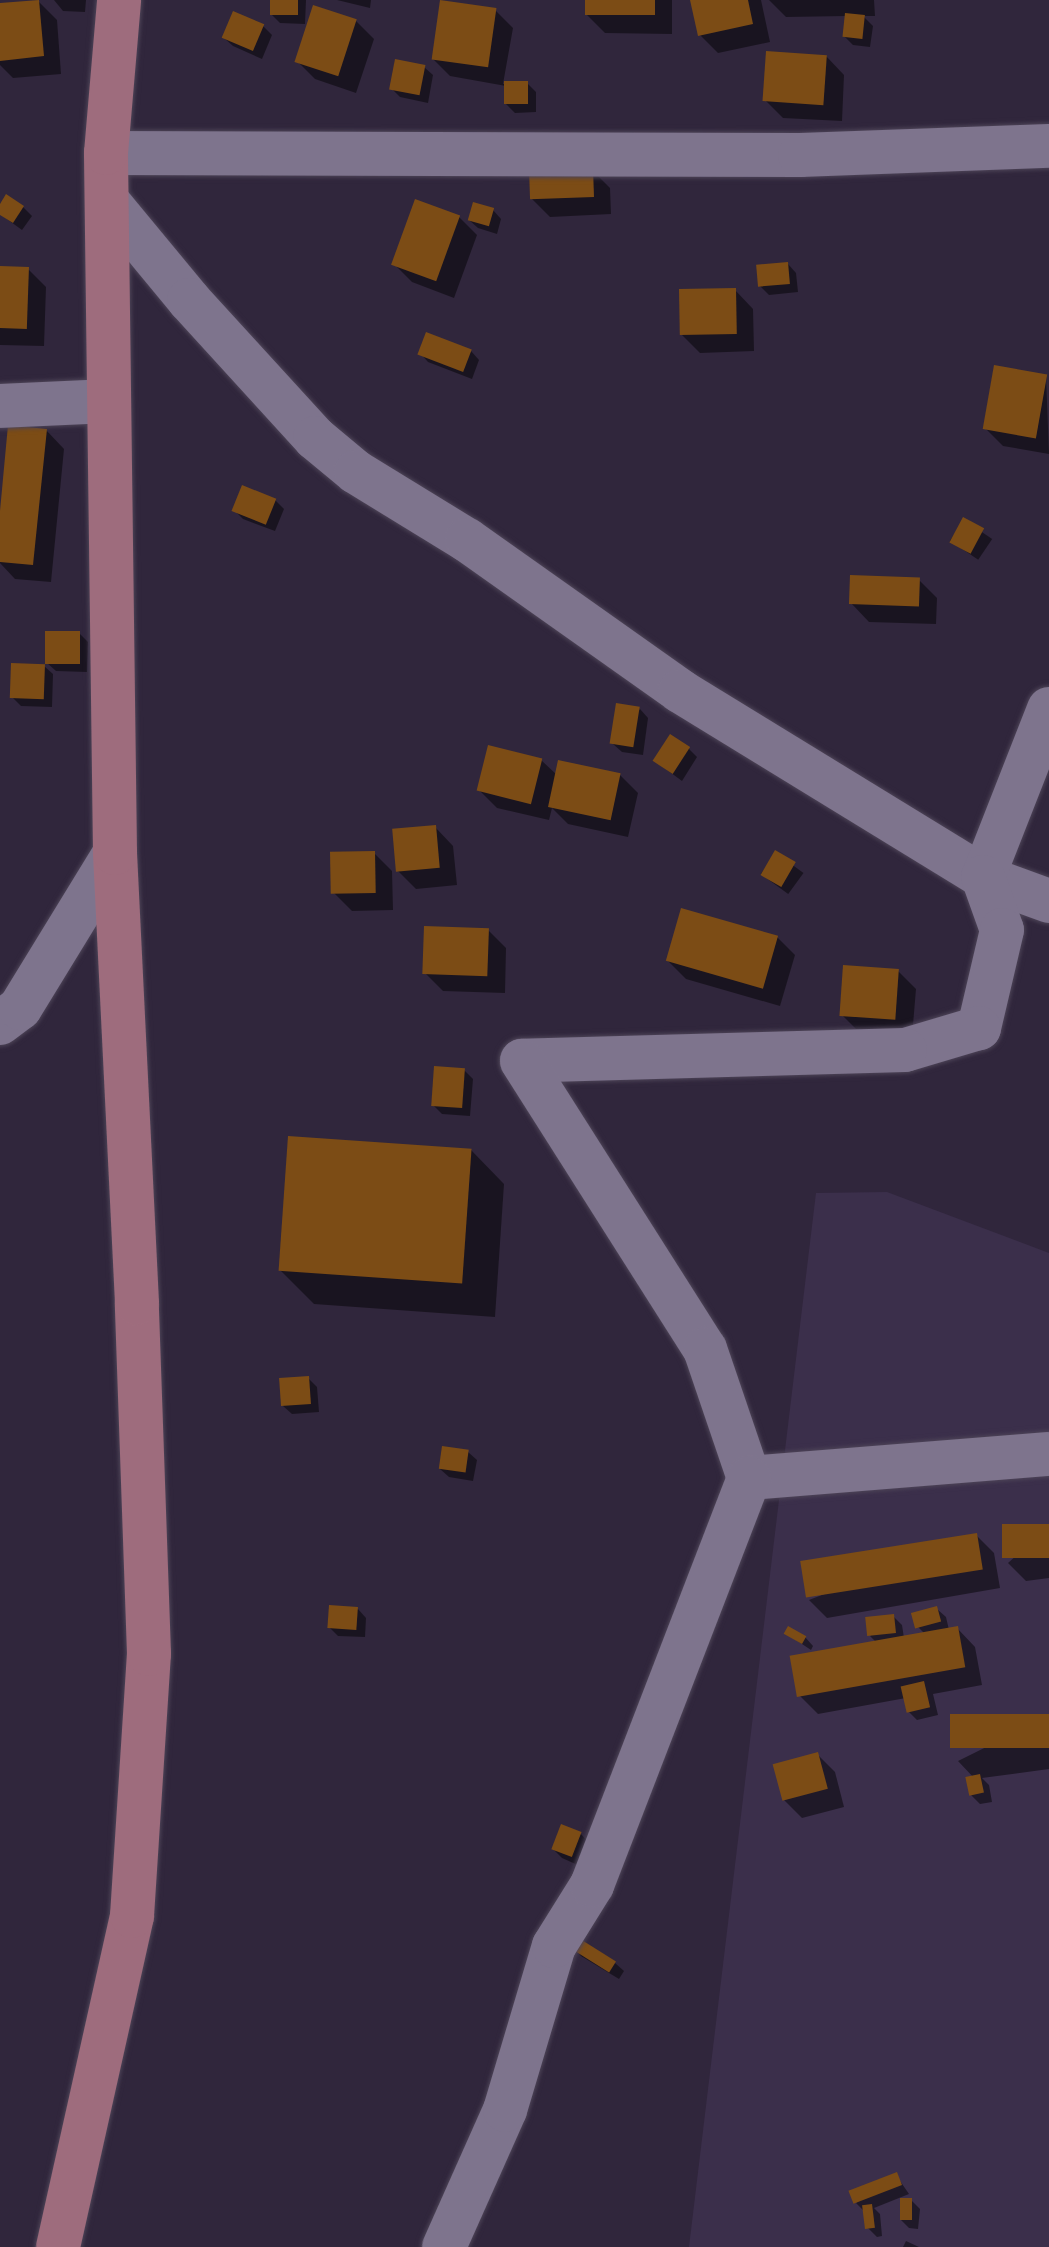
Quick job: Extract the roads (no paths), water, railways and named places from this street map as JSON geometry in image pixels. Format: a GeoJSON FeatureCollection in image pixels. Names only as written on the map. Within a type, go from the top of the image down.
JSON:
{"type":"FeatureCollection","features":[{"type":"Feature","properties":{"kind":"main road"},"geometry":{"type":"LineString","coordinates":[[58,2247],[132,1916],[149,1654],[136,1288],[115,853],[106,153],[119,0]]}},
{"type":"Feature","properties":{"kind":"street"},"geometry":{"type":"LineString","coordinates":[[106,153],[800,155],[1049,146]]}},
{"type":"Feature","properties":{"kind":"street"},"geometry":{"type":"LineString","coordinates":[[108,202],[189,300],[296,417],[356,472],[467,540],[680,691],[983,877],[1049,901]]}},
{"type":"Feature","properties":{"kind":"street"},"geometry":{"type":"LineString","coordinates":[[0,406],[109,401]]}},
{"type":"Feature","properties":{"kind":"street"},"geometry":{"type":"LineString","coordinates":[[444,2247],[505,2110],[554,1946],[592,1885],[749,1478],[705,1349],[522,1061],[905,1050],[979,1028],[1002,930],[983,877],[1049,709]]}},
{"type":"Feature","properties":{"kind":"street"},"geometry":{"type":"LineString","coordinates":[[0,1023],[20,1008],[115,853]]}},
{"type":"Feature","properties":{"kind":"street"},"geometry":{"type":"LineString","coordinates":[[749,1478],[1049,1454]]}}]}
